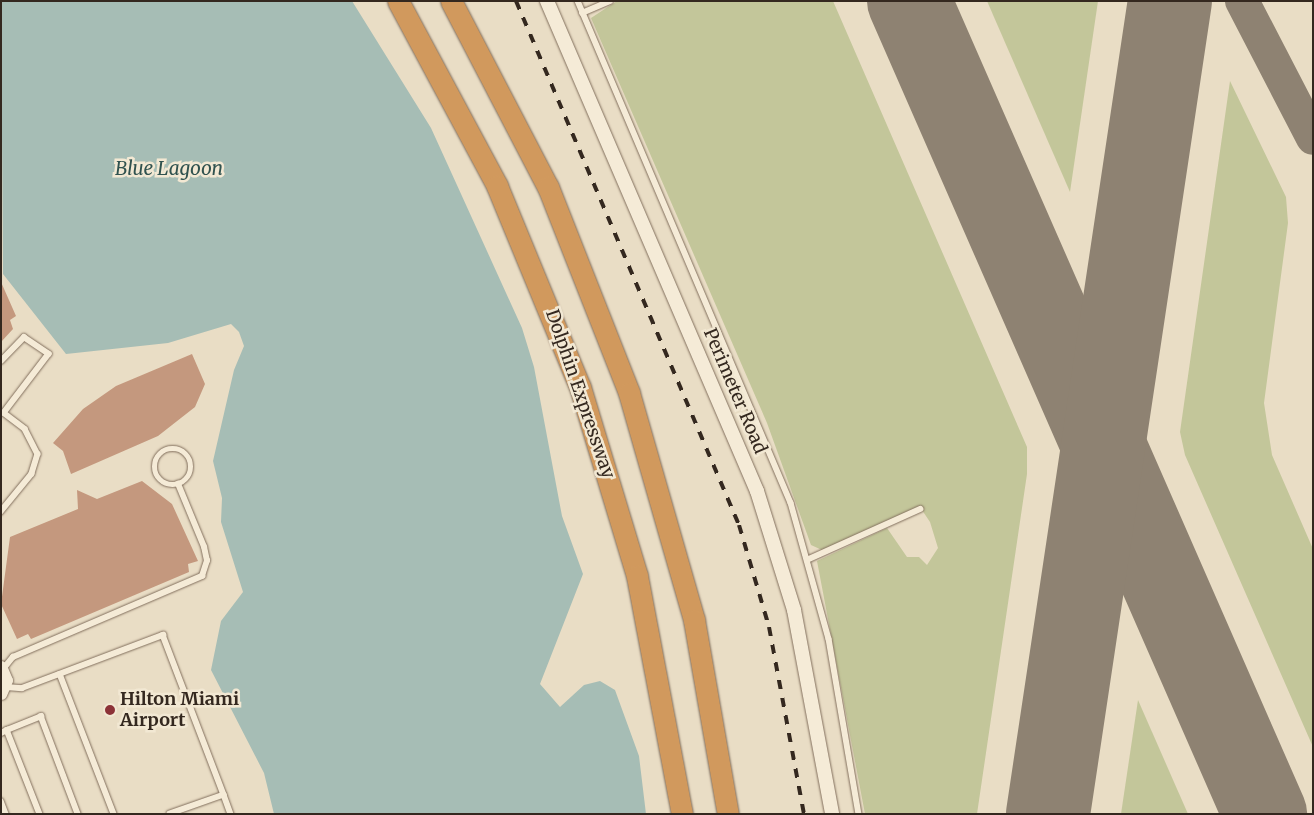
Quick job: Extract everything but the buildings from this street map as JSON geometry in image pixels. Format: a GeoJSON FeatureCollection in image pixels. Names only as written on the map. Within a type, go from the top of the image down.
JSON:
{"type":"FeatureCollection","features":[{"type":"Feature","properties":{"kind":"highway","name":"Dolphin Expressway"},"geometry":{"type":"LineString","coordinates":[[398,1],[497,186],[580,387],[639,585],[682,814]]}},
{"type":"Feature","properties":{"kind":"highway"},"geometry":{"type":"LineString","coordinates":[[451,1],[548,187],[632,401],[694,620],[728,814]]}},
{"type":"Feature","properties":{"kind":"street","name":"Perimeter Road"},"geometry":{"type":"LineString","coordinates":[[547,1],[763,509],[798,625],[832,814]]}},
{"type":"Feature","properties":{"kind":"street"},"geometry":{"type":"LineString","coordinates":[[2,667],[4,690]]}},
{"type":"Feature","properties":{"kind":"lane"},"geometry":{"type":"LineString","coordinates":[[578,1],[777,466],[809,559],[832,653],[859,814]]}},
{"type":"Feature","properties":{"kind":"lane"},"geometry":{"type":"LineString","coordinates":[[582,13],[610,1]]}},
{"type":"Feature","properties":{"kind":"lane"},"geometry":{"type":"LineString","coordinates":[[1,361],[24,337],[49,354],[3,415],[25,429],[38,454],[32,474],[1,512]]}},
{"type":"Feature","properties":{"kind":"lane"},"geometry":{"type":"LineString","coordinates":[[169,449],[181,451],[190,465],[188,477],[178,484],[162,481],[155,471],[156,460],[169,449]]}},
{"type":"Feature","properties":{"kind":"lane"},"geometry":{"type":"LineString","coordinates":[[2,667],[13,658],[202,576],[207,562],[204,547],[178,484]]}},
{"type":"Feature","properties":{"kind":"lane"},"geometry":{"type":"LineString","coordinates":[[809,559],[920,509]]}},
{"type":"Feature","properties":{"kind":"lane"},"geometry":{"type":"LineString","coordinates":[[4,690],[22,688],[163,635],[231,814]]}},
{"type":"Feature","properties":{"kind":"lane"},"geometry":{"type":"LineString","coordinates":[[60,674],[114,814]]}},
{"type":"Feature","properties":{"kind":"lane"},"geometry":{"type":"LineString","coordinates":[[40,814],[4,731],[41,716],[78,814]]}},
{"type":"Feature","properties":{"kind":"lane"},"geometry":{"type":"LineString","coordinates":[[170,814],[224,795]]}},
{"type":"Feature","properties":{"kind":"lane"},"geometry":{"type":"LineString","coordinates":[[1,801],[6,814]]}},
{"type":"Feature","properties":{"kind":"green space"},"geometry":{"type":"Polygon","coordinates":[[[617,1],[833,1],[1027,447],[1027,474],[977,814],[865,814],[817,561],[887,528],[907,557],[919,557],[927,565],[938,548],[930,522],[920,507],[822,550],[811,545],[767,423],[591,18],[617,1]]]}},
{"type":"Feature","properties":{"kind":"green space"},"geometry":{"type":"Polygon","coordinates":[[[987,1],[1098,1],[1070,192],[987,1]]]}},
{"type":"Feature","properties":{"kind":"green space"},"geometry":{"type":"Polygon","coordinates":[[[1230,81],[1286,197],[1288,223],[1264,403],[1272,455],[1313,549],[1313,747],[1185,455],[1180,432],[1230,81]]]}},
{"type":"Feature","properties":{"kind":"green space"},"geometry":{"type":"Polygon","coordinates":[[[1138,700],[1188,814],[1121,814],[1138,700]]]}},
{"type":"Feature","properties":{"kind":"water","name":"Blue Lagoon"},"geometry":{"type":"Polygon","coordinates":[[[1,1],[352,1],[431,128],[522,328],[534,367],[562,516],[583,574],[540,684],[560,707],[584,685],[600,681],[615,690],[639,756],[646,814],[274,814],[264,773],[211,670],[221,621],[243,592],[221,522],[222,498],[213,461],[234,370],[244,346],[239,332],[231,324],[168,343],[66,354],[3,274],[1,1]]]}},
{"type":"Feature","properties":{"kind":"taxiway"},"geometry":{"type":"LineString","coordinates":[[1242,1],[1313,138]]}},
{"type":"Feature","properties":{"kind":"runway"},"geometry":{"type":"LineString","coordinates":[[909,1],[1265,814]]}},
{"type":"Feature","properties":{"kind":"runway"},"geometry":{"type":"LineString","coordinates":[[1048,814],[1170,1]]}},
{"type":"Feature","properties":{"kind":"railway"},"geometry":{"type":"LineString","coordinates":[[516,1],[739,525],[769,627],[804,814]]}},
{"type":"Feature","properties":{"kind":"place","name":"Hilton Miami Airport"},"geometry":{"type":"Point","coordinates":[110,710]}}]}
